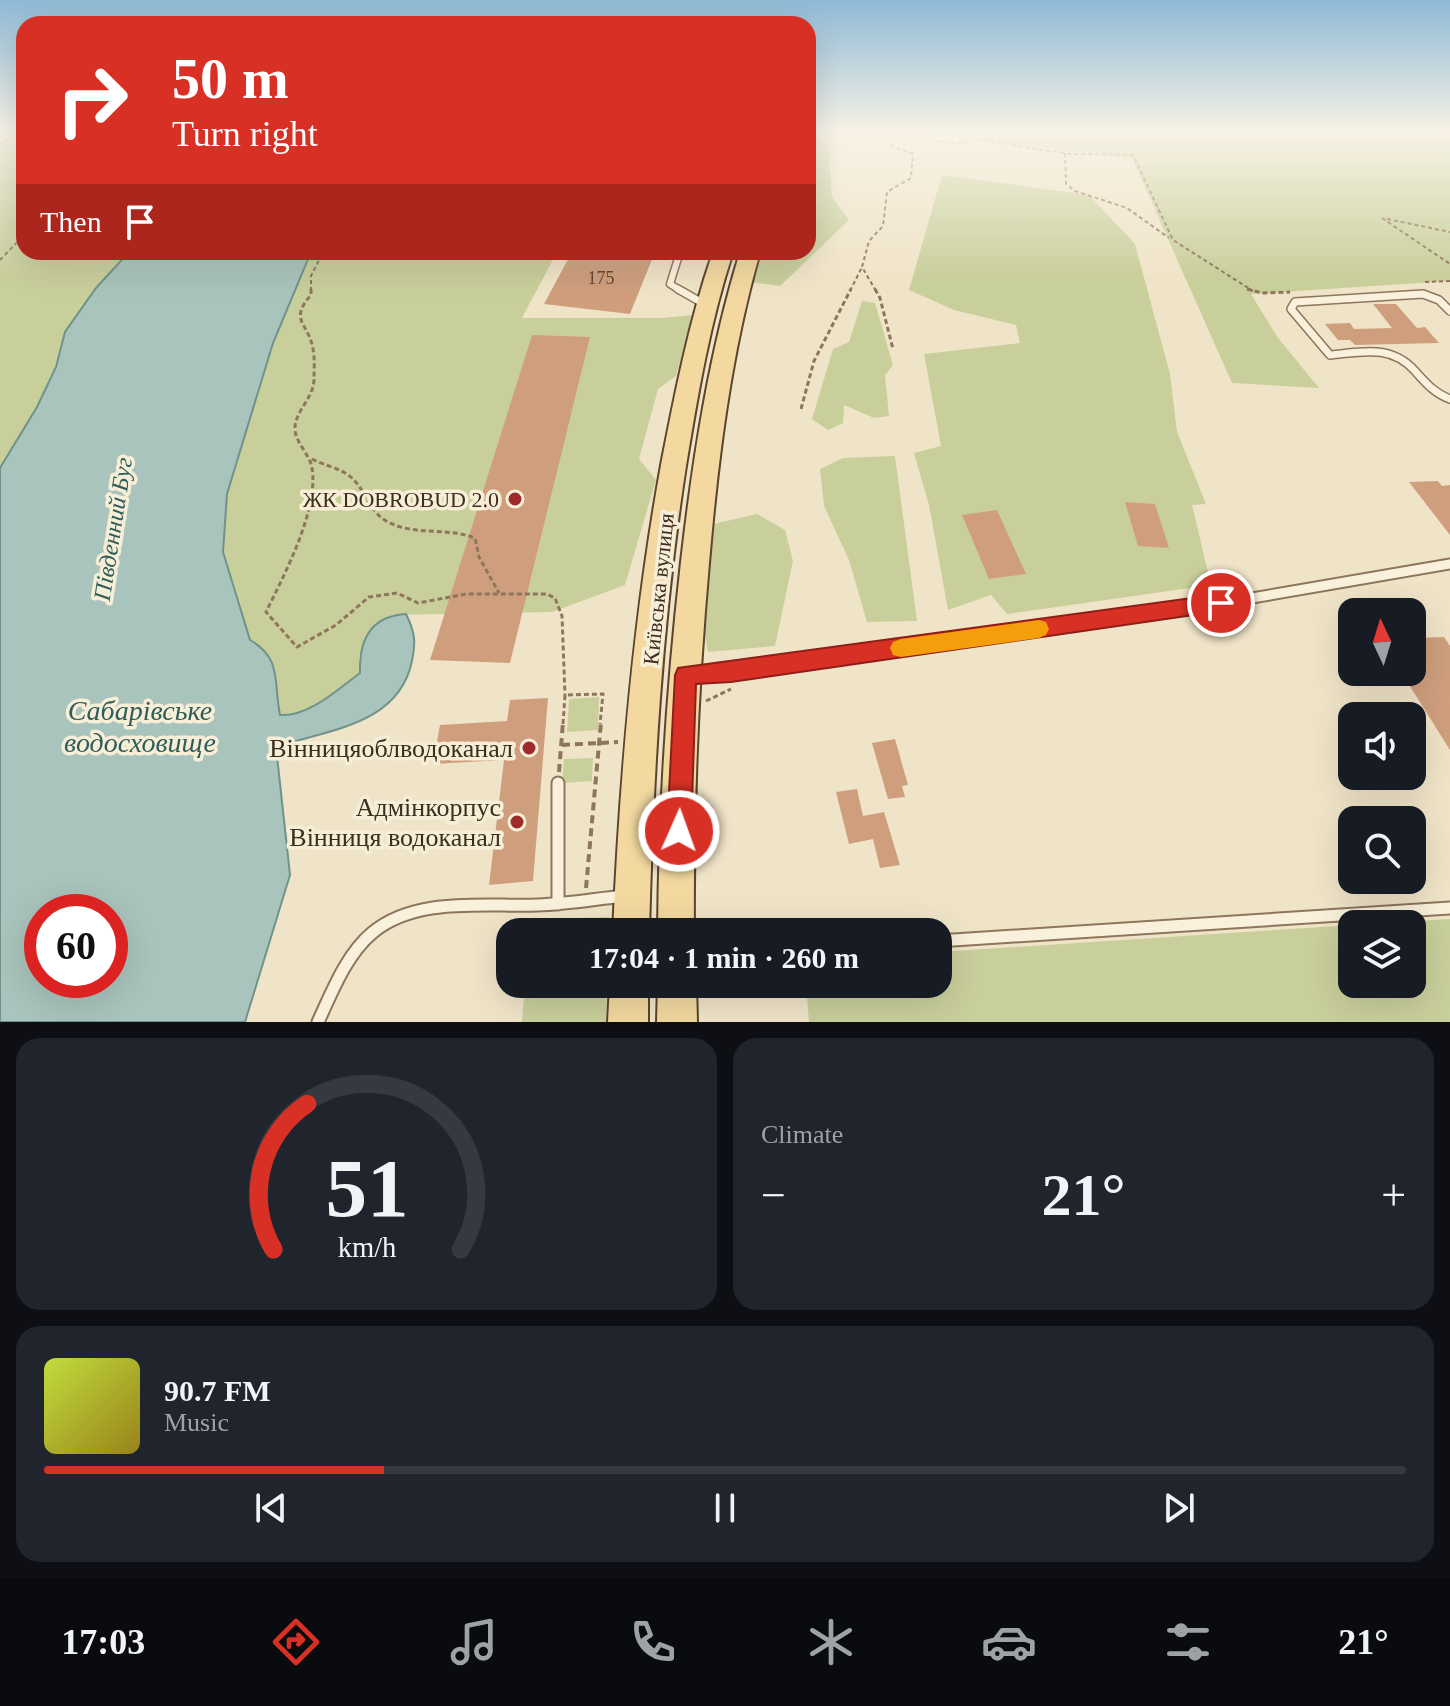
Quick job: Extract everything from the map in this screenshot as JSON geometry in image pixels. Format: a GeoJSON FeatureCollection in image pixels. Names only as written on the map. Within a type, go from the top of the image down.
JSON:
{"type":"FeatureCollection","features":[{"type":"Feature","properties":{"kind":"main road","name":"Київська вулиця"},"geometry":{"type":"LineString","coordinates":[[631,918],[646,701],[660,559],[686,399],[721,260]]}},
{"type":"Feature","properties":{"kind":"main road","name":"Київська вулиця"},"geometry":{"type":"LineString","coordinates":[[676,918],[686,675],[695,560],[716,402],[748,260]]}},
{"type":"Feature","properties":{"kind":"main road"},"geometry":{"type":"LineString","coordinates":[[686,399],[716,402]]}},
{"type":"Feature","properties":{"kind":"main road"},"geometry":{"type":"LineString","coordinates":[[660,559],[695,560]]}},
{"type":"Feature","properties":{"kind":"main road"},"geometry":{"type":"LineString","coordinates":[[628,1022],[629,998]]}},
{"type":"Feature","properties":{"kind":"main road"},"geometry":{"type":"LineString","coordinates":[[677,998],[677,1022]]}},
{"type":"Feature","properties":{"kind":"lane"},"geometry":{"type":"LineString","coordinates":[[678,260],[670,284],[708,306]]}},
{"type":"Feature","properties":{"kind":"lane"},"geometry":{"type":"LineString","coordinates":[[1450,311],[1439,300],[1423,294],[1295,302],[1291,309],[1330,355],[1383,352],[1399,356],[1432,392],[1450,399]]}},
{"type":"Feature","properties":{"kind":"lane"},"geometry":{"type":"LineString","coordinates":[[686,675],[731,672],[1220,603],[1450,564]]}},
{"type":"Feature","properties":{"kind":"lane"},"geometry":{"type":"LineString","coordinates":[[558,783],[558,904]]}},
{"type":"Feature","properties":{"kind":"lane"},"geometry":{"type":"LineString","coordinates":[[318,1022],[337,980],[373,932],[402,915],[426,909],[558,904],[632,896]]}},
{"type":"Feature","properties":{"kind":"lane"},"geometry":{"type":"LineString","coordinates":[[952,940],[1450,908]]}},
{"type":"Feature","properties":{"kind":"path"},"geometry":{"type":"LineString","coordinates":[[801,409],[814,361],[862,267],[869,241],[883,226],[887,192],[905,182]]}},
{"type":"Feature","properties":{"kind":"path"},"geometry":{"type":"LineString","coordinates":[[1066,182],[1075,191],[1127,208],[1248,289],[1262,293],[1293,291]]}},
{"type":"Feature","properties":{"kind":"path"},"geometry":{"type":"LineString","coordinates":[[1146,182],[1173,240]]}},
{"type":"Feature","properties":{"kind":"path"},"geometry":{"type":"LineString","coordinates":[[1450,232],[1382,218],[1450,264]]}},
{"type":"Feature","properties":{"kind":"path"},"geometry":{"type":"LineString","coordinates":[[0,260],[16,243]]}},
{"type":"Feature","properties":{"kind":"path"},"geometry":{"type":"LineString","coordinates":[[319,260],[311,276],[311,295],[300,307],[299,317],[313,347],[314,385],[311,397],[296,420],[295,432],[309,456],[314,492],[285,573],[266,612],[280,625],[291,643],[302,646],[336,625],[369,597],[397,593],[418,603],[456,596],[547,594],[559,604],[564,645],[565,695],[558,783]]}},
{"type":"Feature","properties":{"kind":"path"},"geometry":{"type":"LineString","coordinates":[[862,267],[880,298],[893,349]]}},
{"type":"Feature","properties":{"kind":"path"},"geometry":{"type":"LineString","coordinates":[[1419,283],[1450,281]]}},
{"type":"Feature","properties":{"kind":"path"},"geometry":{"type":"LineString","coordinates":[[309,456],[327,467],[349,474],[369,508],[390,523],[400,527],[451,530],[475,538],[479,557],[499,593]]}},
{"type":"Feature","properties":{"kind":"path"},"geometry":{"type":"LineString","coordinates":[[565,695],[603,694],[585,899]]}},
{"type":"Feature","properties":{"kind":"path"},"geometry":{"type":"LineString","coordinates":[[562,745],[621,742]]}},
{"type":"Feature","properties":{"kind":"green space"},"geometry":{"type":"Polygon","coordinates":[[[0,182],[16,182],[16,260],[122,260],[96,288],[65,332],[56,367],[37,407],[0,468],[0,182]]]}},
{"type":"Feature","properties":{"kind":"green space"},"geometry":{"type":"Polygon","coordinates":[[[816,182],[831,182],[832,197],[849,220],[816,252],[816,182]]]}},
{"type":"Feature","properties":{"kind":"green space"},"geometry":{"type":"Polygon","coordinates":[[[940,182],[991,182],[1089,195],[1135,244],[1170,374],[1177,432],[1206,504],[1192,505],[1211,585],[1007,614],[991,595],[948,610],[929,505],[914,453],[941,446],[924,354],[1020,343],[1016,325],[954,310],[909,290],[940,182]]]}},
{"type":"Feature","properties":{"kind":"green space"},"geometry":{"type":"Polygon","coordinates":[[[1143,182],[1450,182],[1450,281],[1251,294],[1278,338],[1319,388],[1232,383],[1143,182]]]}},
{"type":"Feature","properties":{"kind":"green space"},"geometry":{"type":"Polygon","coordinates":[[[308,260],[553,260],[522,318],[663,318],[692,315],[676,376],[658,389],[639,459],[656,480],[625,585],[552,612],[391,615],[359,656],[360,673],[312,707],[302,712],[280,715],[272,663],[261,647],[250,640],[223,552],[227,494],[273,343],[308,260]]]}},
{"type":"Feature","properties":{"kind":"green space"},"geometry":{"type":"Polygon","coordinates":[[[756,260],[807,260],[780,286],[750,282],[756,260]]]}},
{"type":"Feature","properties":{"kind":"green space"},"geometry":{"type":"Polygon","coordinates":[[[862,301],[875,303],[893,365],[885,375],[889,416],[874,418],[844,405],[843,423],[828,430],[812,419],[833,349],[849,342],[862,301]]]}},
{"type":"Feature","properties":{"kind":"green space"},"geometry":{"type":"Polygon","coordinates":[[[895,456],[917,621],[867,622],[849,560],[824,506],[820,469],[843,458],[895,456]]]}},
{"type":"Feature","properties":{"kind":"green space"},"geometry":{"type":"Polygon","coordinates":[[[757,514],[785,530],[793,561],[775,646],[708,652],[703,626],[709,525],[757,514]]]}},
{"type":"Feature","properties":{"kind":"green space"},"geometry":{"type":"Polygon","coordinates":[[[599,697],[598,730],[567,732],[569,699],[599,697]]]}},
{"type":"Feature","properties":{"kind":"green space"},"geometry":{"type":"Polygon","coordinates":[[[593,758],[592,781],[562,783],[564,759],[593,758]]]}},
{"type":"Feature","properties":{"kind":"green space"},"geometry":{"type":"Polygon","coordinates":[[[1450,919],[1450,1022],[809,1022],[807,998],[952,998],[952,951],[1338,926],[1338,998],[1426,998],[1426,920],[1450,919]]]}},
{"type":"Feature","properties":{"kind":"green space"},"geometry":{"type":"Polygon","coordinates":[[[524,998],[607,998],[606,1022],[522,1022],[524,998]]]}},
{"type":"Feature","properties":{"kind":"water","name":"Сабарівське водосховище"},"geometry":{"type":"Polygon","coordinates":[[[122,260],[308,260],[273,343],[227,494],[223,552],[250,640],[268,655],[272,663],[280,715],[302,712],[312,707],[360,673],[365,641],[375,625],[383,620],[406,614],[414,643],[405,682],[378,711],[341,728],[280,746],[277,756],[290,875],[245,1022],[0,1022],[0,468],[37,407],[56,367],[65,332],[96,288],[122,260]]]}},
{"type":"Feature","properties":{"kind":"building"},"geometry":{"type":"Polygon","coordinates":[[[568,260],[652,260],[630,314],[544,304],[568,260]]]}},
{"type":"Feature","properties":{"kind":"building"},"geometry":{"type":"Polygon","coordinates":[[[1373,304],[1396,304],[1417,328],[1425,327],[1439,343],[1355,345],[1350,340],[1338,340],[1325,324],[1350,323],[1354,329],[1392,328],[1373,304]]]}},
{"type":"Feature","properties":{"kind":"building","name":"ЖК DOBROBUD 2.0"},"geometry":{"type":"Polygon","coordinates":[[[532,335],[590,337],[510,663],[430,660],[532,335]]]}},
{"type":"Feature","properties":{"kind":"building"},"geometry":{"type":"Polygon","coordinates":[[[1438,481],[1442,486],[1450,485],[1450,535],[1409,482],[1438,481]]]}},
{"type":"Feature","properties":{"kind":"building"},"geometry":{"type":"Polygon","coordinates":[[[1125,502],[1155,504],[1169,548],[1138,546],[1125,502]]]}},
{"type":"Feature","properties":{"kind":"building"},"geometry":{"type":"Polygon","coordinates":[[[997,510],[1026,574],[989,579],[962,515],[997,510]]]}},
{"type":"Feature","properties":{"kind":"building"},"geometry":{"type":"Polygon","coordinates":[[[1444,637],[1450,646],[1450,750],[1426,712],[1426,702],[1420,702],[1410,686],[1426,686],[1426,638],[1444,637]]]}},
{"type":"Feature","properties":{"kind":"building","name":"Адмінкорпус Вінниця водоканал"},"geometry":{"type":"Polygon","coordinates":[[[548,698],[533,881],[489,885],[504,760],[433,764],[440,725],[507,721],[510,700],[548,698]]]}},
{"type":"Feature","properties":{"kind":"building"},"geometry":{"type":"Polygon","coordinates":[[[895,739],[908,785],[902,786],[905,797],[888,799],[872,743],[895,739]]]}},
{"type":"Feature","properties":{"kind":"building"},"geometry":{"type":"Polygon","coordinates":[[[857,789],[863,816],[884,812],[900,865],[880,868],[873,839],[849,844],[836,792],[857,789]]]}},
{"type":"Feature","properties":{"kind":"slow traffic"},"geometry":{"type":"LineString","coordinates":[[901,648],[1039,629]]}},
{"type":"Feature","properties":{"kind":"place","name":"ЖК DOBROBUD 2.0"},"geometry":{"type":"Point","coordinates":[515,499]}},
{"type":"Feature","properties":{"kind":"place","name":"Вінницяоблводоканал"},"geometry":{"type":"Point","coordinates":[529,748]}},
{"type":"Feature","properties":{"kind":"place","name":"Адмінкорпус Вінниця водоканал"},"geometry":{"type":"Point","coordinates":[517,822]}},
{"type":"Feature","properties":{"kind":"route"},"geometry":{"type":"LineString","coordinates":[[679,831],[686,675],[731,672],[1221,603]]}},
{"type":"Feature","properties":{"kind":"water label","name":"Південний Буг"},"geometry":{"type":"Point","coordinates":[113,529]}}]}
